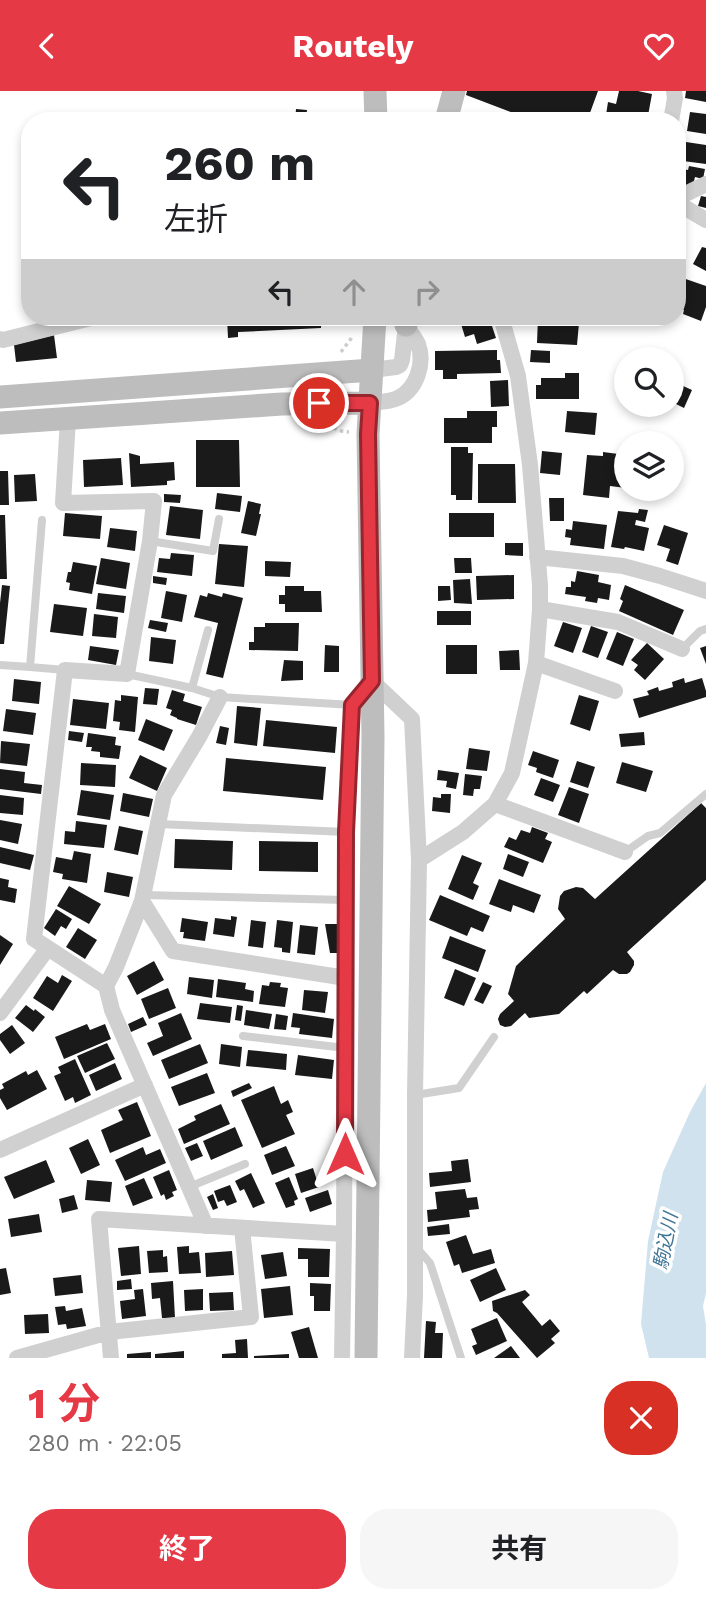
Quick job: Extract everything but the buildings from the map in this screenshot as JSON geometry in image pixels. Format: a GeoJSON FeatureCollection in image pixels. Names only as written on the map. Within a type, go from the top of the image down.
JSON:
{"type":"FeatureCollection","features":[{"type":"Feature","properties":{"kind":"street"},"geometry":{"type":"LineString","coordinates":[[375,91],[376,112]]}},
{"type":"Feature","properties":{"kind":"street"},"geometry":{"type":"LineString","coordinates":[[448,112],[454,91]]}},
{"type":"Feature","properties":{"kind":"street"},"geometry":{"type":"LineString","coordinates":[[673,112],[674,91]]}},
{"type":"Feature","properties":{"kind":"street"},"geometry":{"type":"LineString","coordinates":[[686,195],[706,184]]}},
{"type":"Feature","properties":{"kind":"street"},"geometry":{"type":"LineString","coordinates":[[686,206],[706,220]]}},
{"type":"Feature","properties":{"kind":"street"},"geometry":{"type":"LineString","coordinates":[[0,339],[59,326]]}},
{"type":"Feature","properties":{"kind":"street"},"geometry":{"type":"LineString","coordinates":[[366,1358],[373,737],[368,434],[374,326]]}},
{"type":"Feature","properties":{"kind":"street"},"geometry":{"type":"LineString","coordinates":[[0,397],[396,367],[402,360],[405,326]]}},
{"type":"Feature","properties":{"kind":"street"},"geometry":{"type":"LineString","coordinates":[[0,423],[282,404],[370,403],[390,400],[413,386],[418,377],[419,349],[408,326]]}},
{"type":"Feature","properties":{"kind":"street"},"geometry":{"type":"LineString","coordinates":[[419,860],[463,832],[495,804],[512,773],[536,663],[540,609],[530,465],[518,376],[504,326]]}},
{"type":"Feature","properties":{"kind":"street"},"geometry":{"type":"LineString","coordinates":[[68,419],[63,503],[154,501],[150,541],[127,674],[65,670],[34,939],[106,986]]}},
{"type":"Feature","properties":{"kind":"street"},"geometry":{"type":"LineString","coordinates":[[537,557],[623,566],[706,591]]}},
{"type":"Feature","properties":{"kind":"street"},"geometry":{"type":"LineString","coordinates":[[540,609],[618,622],[682,649]]}},
{"type":"Feature","properties":{"kind":"street"},"geometry":{"type":"LineString","coordinates":[[536,663],[615,691]]}},
{"type":"Feature","properties":{"kind":"street"},"geometry":{"type":"LineString","coordinates":[[342,1358],[346,832],[352,705],[372,681]]}},
{"type":"Feature","properties":{"kind":"street"},"geometry":{"type":"LineString","coordinates":[[372,681],[412,719],[419,860],[415,1295],[412,1358]]}},
{"type":"Feature","properties":{"kind":"street"},"geometry":{"type":"LineString","coordinates":[[206,1226],[112,1010],[106,986],[143,898],[164,795],[199,737],[219,697]]}},
{"type":"Feature","properties":{"kind":"street"},"geometry":{"type":"LineString","coordinates":[[495,804],[625,852]]}},
{"type":"Feature","properties":{"kind":"street"},"geometry":{"type":"LineString","coordinates":[[143,898],[173,951],[346,978]]}},
{"type":"Feature","properties":{"kind":"street"},"geometry":{"type":"LineString","coordinates":[[0,1013],[48,949]]}},
{"type":"Feature","properties":{"kind":"street"},"geometry":{"type":"LineString","coordinates":[[0,1150],[145,1085]]}},
{"type":"Feature","properties":{"kind":"street"},"geometry":{"type":"LineString","coordinates":[[111,1358],[99,1219],[344,1234]]}},
{"type":"Feature","properties":{"kind":"street"},"geometry":{"type":"LineString","coordinates":[[17,1358],[109,1332],[251,1317],[242,1228]]}},
{"type":"Feature","properties":{"kind":"lane"},"geometry":{"type":"LineString","coordinates":[[150,541],[213,551],[219,519]]}},
{"type":"Feature","properties":{"kind":"lane"},"geometry":{"type":"LineString","coordinates":[[30,667],[42,520]]}},
{"type":"Feature","properties":{"kind":"lane"},"geometry":{"type":"LineString","coordinates":[[682,649],[700,631],[706,629]]}},
{"type":"Feature","properties":{"kind":"lane"},"geometry":{"type":"LineString","coordinates":[[192,688],[208,630]]}},
{"type":"Feature","properties":{"kind":"lane"},"geometry":{"type":"LineString","coordinates":[[0,664],[65,670]]}},
{"type":"Feature","properties":{"kind":"lane"},"geometry":{"type":"LineString","coordinates":[[127,674],[192,688],[219,697],[352,705]]}},
{"type":"Feature","properties":{"kind":"lane"},"geometry":{"type":"LineString","coordinates":[[625,852],[648,836],[660,833],[706,794]]}},
{"type":"Feature","properties":{"kind":"lane"},"geometry":{"type":"LineString","coordinates":[[158,824],[346,832]]}},
{"type":"Feature","properties":{"kind":"lane"},"geometry":{"type":"LineString","coordinates":[[143,898],[346,900]]}},
{"type":"Feature","properties":{"kind":"lane"},"geometry":{"type":"LineString","coordinates":[[243,1036],[345,1048]]}},
{"type":"Feature","properties":{"kind":"lane"},"geometry":{"type":"LineString","coordinates":[[415,1095],[459,1088],[494,1037]]}},
{"type":"Feature","properties":{"kind":"lane"},"geometry":{"type":"LineString","coordinates":[[189,1188],[245,1164]]}},
{"type":"Feature","properties":{"kind":"lane"},"geometry":{"type":"LineString","coordinates":[[415,1246],[430,1263],[461,1358]]}},
{"type":"Feature","properties":{"kind":"water","name":"駒込川"},"geometry":{"type":"Polygon","coordinates":[[[706,1083],[706,1293],[703,1306],[706,1358],[649,1358],[641,1324],[648,1241],[663,1172],[706,1083]]]}},
{"type":"Feature","properties":{"kind":"route"},"geometry":{"type":"LineString","coordinates":[[319,403],[370,403],[368,434],[372,681],[352,705],[346,832],[345,1154]]}}]}
